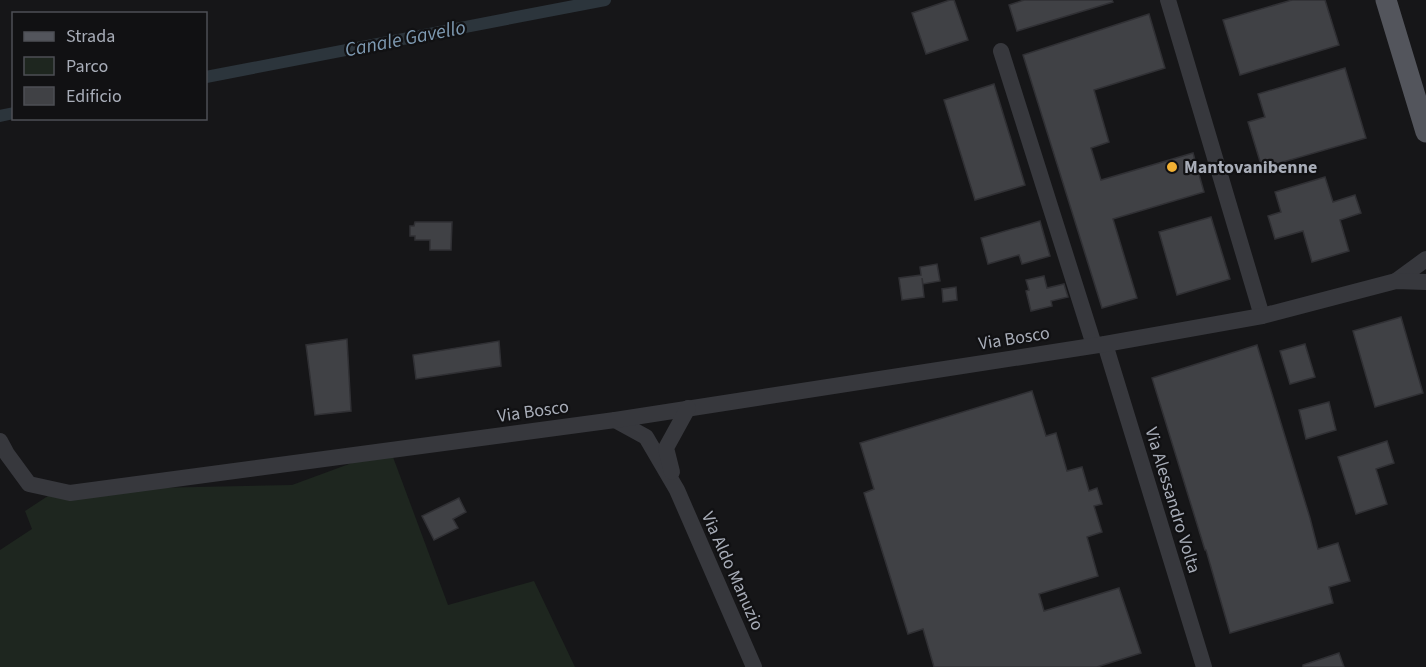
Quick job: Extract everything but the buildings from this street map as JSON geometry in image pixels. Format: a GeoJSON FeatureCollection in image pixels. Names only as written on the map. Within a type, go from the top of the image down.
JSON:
{"type":"FeatureCollection","features":[{"type":"Feature","properties":{"kind":"main road"},"geometry":{"type":"LineString","coordinates":[[1386,0],[1426,132]]}},
{"type":"Feature","properties":{"kind":"street"},"geometry":{"type":"LineString","coordinates":[[1168,0],[1262,316]]}},
{"type":"Feature","properties":{"kind":"street"},"geometry":{"type":"LineString","coordinates":[[1001,51],[1099,345]]}},
{"type":"Feature","properties":{"kind":"street","name":"Via Bosco"},"geometry":{"type":"LineString","coordinates":[[1396,281],[1426,259]]}},
{"type":"Feature","properties":{"kind":"street","name":"Via Bosco"},"geometry":{"type":"LineString","coordinates":[[0,441],[29,484],[70,493],[615,420],[1099,345],[1262,316],[1396,281],[1426,282]]}},
{"type":"Feature","properties":{"kind":"street","name":"Via Alessandro Volta"},"geometry":{"type":"LineString","coordinates":[[1099,345],[1204,667]]}},
{"type":"Feature","properties":{"kind":"street","name":"Via Aldo Manuzio"},"geometry":{"type":"LineString","coordinates":[[677,490],[666,448],[688,408]]}},
{"type":"Feature","properties":{"kind":"street"},"geometry":{"type":"LineString","coordinates":[[615,420],[646,437],[653,414],[675,432]]}},
{"type":"Feature","properties":{"kind":"street","name":"Via Aldo Manuzio"},"geometry":{"type":"LineString","coordinates":[[646,437],[677,490],[754,667]]}},
{"type":"Feature","properties":{"kind":"green space"},"geometry":{"type":"Polygon","coordinates":[[[390,449],[448,605],[534,581],[575,667],[0,667],[0,550],[32,529],[25,511],[57,490],[292,485],[390,449]]]}},
{"type":"Feature","properties":{"kind":"waterway","name":"Canale Gavello"},"geometry":{"type":"LineString","coordinates":[[207,77],[605,0]]}},
{"type":"Feature","properties":{"kind":"waterway","name":"Canale Gavello"},"geometry":{"type":"LineString","coordinates":[[0,116],[12,113]]}},
{"type":"Feature","properties":{"kind":"place","name":"Mantovanibenne"},"geometry":{"type":"Point","coordinates":[1172,167]}}]}
